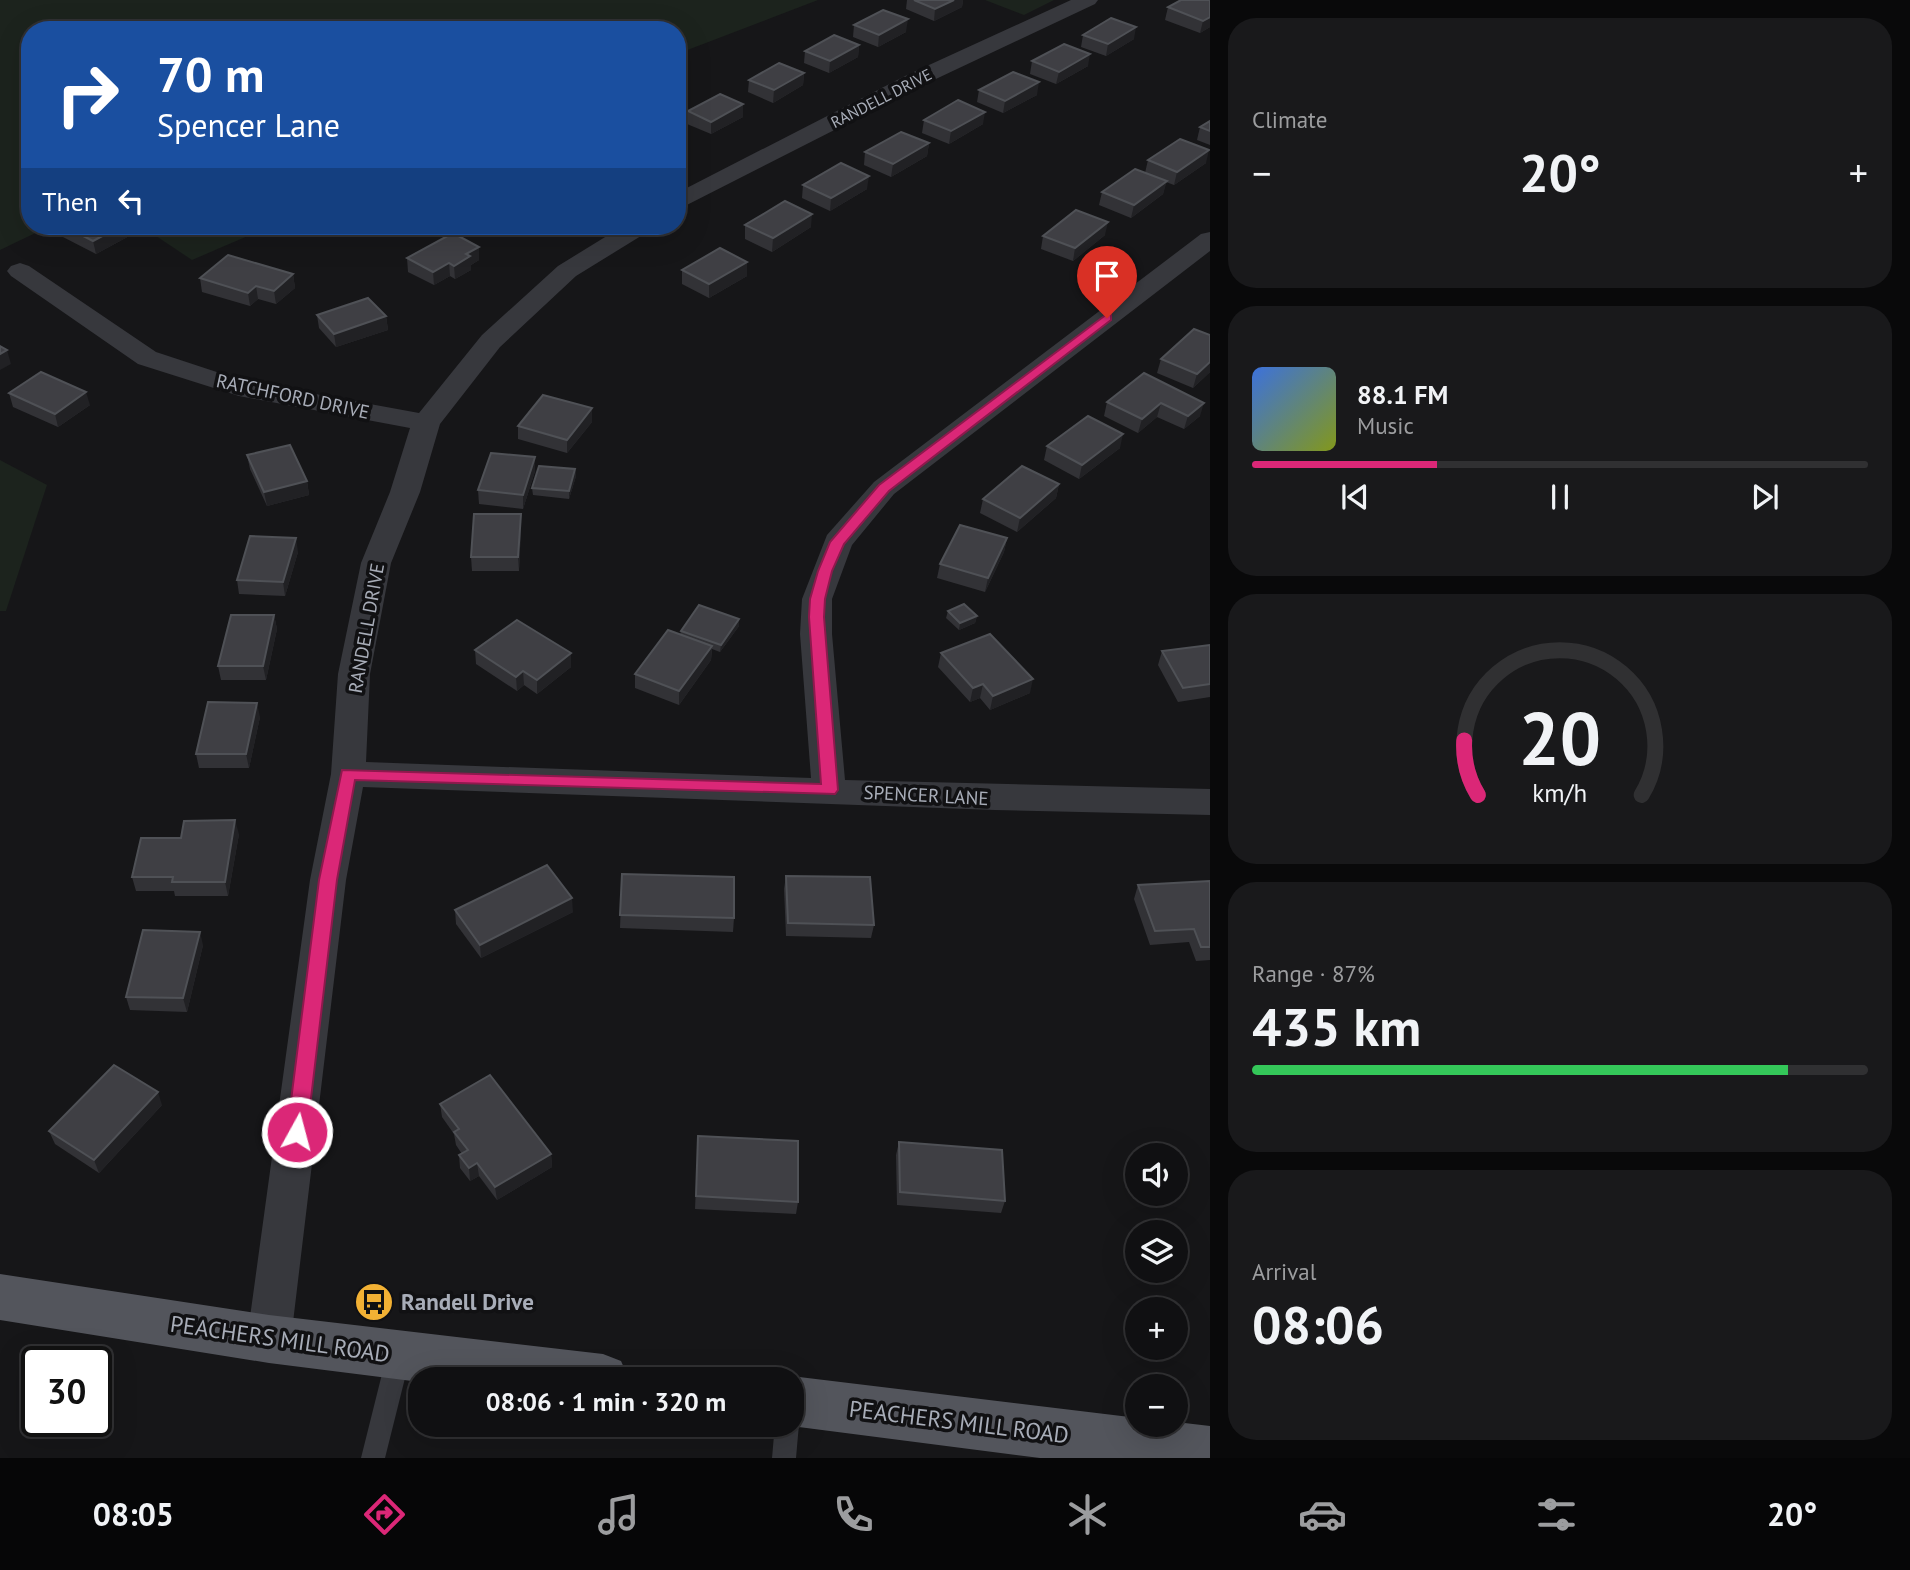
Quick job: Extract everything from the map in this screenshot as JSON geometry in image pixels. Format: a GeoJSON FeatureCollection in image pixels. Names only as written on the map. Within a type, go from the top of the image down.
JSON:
{"type":"FeatureCollection","features":[{"type":"Feature","properties":{"kind":"main road","name":"PEACHERS MILL ROAD"},"geometry":{"type":"LineString","coordinates":[[0,1297],[269,1339],[500,1367]]}},
{"type":"Feature","properties":{"kind":"main road","name":"PEACHERS MILL ROAD"},"geometry":{"type":"LineString","coordinates":[[804,1403],[1210,1453]]}},
{"type":"Feature","properties":{"kind":"street","name":"RANDELL DRIVE"},"geometry":{"type":"LineString","coordinates":[[686,198],[913,81],[1088,0]]}},
{"type":"Feature","properties":{"kind":"street","name":"RANDELL DRIVE"},"geometry":{"type":"LineString","coordinates":[[269,1339],[328,880],[348,774],[354,674],[376,563],[405,492],[426,423],[491,341],[567,271],[625,235]]}},
{"type":"Feature","properties":{"kind":"street"},"geometry":{"type":"LineString","coordinates":[[829,790],[816,634],[817,611],[825,571],[838,542],[884,488],[1210,239]]}},
{"type":"Feature","properties":{"kind":"street","name":"RATCHFORD DRIVE"},"geometry":{"type":"LineString","coordinates":[[20,271],[147,358],[239,388],[426,423]]}},
{"type":"Feature","properties":{"kind":"street","name":"SPENCER LANE"},"geometry":{"type":"LineString","coordinates":[[348,774],[1044,800],[1210,802]]}},
{"type":"Feature","properties":{"kind":"lane"},"geometry":{"type":"LineString","coordinates":[[373,1458],[398,1355]]}},
{"type":"Feature","properties":{"kind":"lane"},"geometry":{"type":"LineString","coordinates":[[785,1458],[786,1437]]}},
{"type":"Feature","properties":{"kind":"shaded area"},"geometry":{"type":"Polygon","coordinates":[[[0,0],[818,0],[686,51],[686,21],[21,21],[21,235],[31,235],[0,250],[0,0]]]}},
{"type":"Feature","properties":{"kind":"shaded area"},"geometry":{"type":"Polygon","coordinates":[[[985,0],[1054,0],[1024,15],[985,0]]]}},
{"type":"Feature","properties":{"kind":"shaded area"},"geometry":{"type":"Polygon","coordinates":[[[154,235],[250,235],[192,260],[154,235]]]}},
{"type":"Feature","properties":{"kind":"shaded area"},"geometry":{"type":"Polygon","coordinates":[[[0,460],[47,485],[6,611],[0,611],[0,460]]]}},
{"type":"Feature","properties":{"kind":"building"},"geometry":{"type":"Polygon","coordinates":[[[914,0],[954,0],[935,9],[914,0]]]}},
{"type":"Feature","properties":{"kind":"building"},"geometry":{"type":"Polygon","coordinates":[[[1181,0],[1210,0],[1210,17],[1203,21],[1168,7],[1181,0]]]}},
{"type":"Feature","properties":{"kind":"building"},"geometry":{"type":"Polygon","coordinates":[[[883,10],[908,19],[879,35],[854,25],[883,10]]]}},
{"type":"Feature","properties":{"kind":"building"},"geometry":{"type":"Polygon","coordinates":[[[1111,18],[1136,27],[1108,44],[1083,35],[1111,18]]]}},
{"type":"Feature","properties":{"kind":"building"},"geometry":{"type":"Polygon","coordinates":[[[834,35],[859,45],[830,61],[805,51],[834,35]]]}},
{"type":"Feature","properties":{"kind":"building"},"geometry":{"type":"Polygon","coordinates":[[[1064,44],[1090,54],[1059,72],[1032,61],[1064,44]]]}},
{"type":"Feature","properties":{"kind":"building"},"geometry":{"type":"Polygon","coordinates":[[[779,63],[804,73],[774,90],[749,80],[779,63]]]}},
{"type":"Feature","properties":{"kind":"building"},"geometry":{"type":"Polygon","coordinates":[[[1013,72],[1039,82],[1005,101],[979,90],[1013,72]]]}},
{"type":"Feature","properties":{"kind":"building"},"geometry":{"type":"Polygon","coordinates":[[[720,94],[743,104],[711,122],[688,111],[720,94]]]}},
{"type":"Feature","properties":{"kind":"building"},"geometry":{"type":"Polygon","coordinates":[[[958,100],[985,112],[951,131],[924,120],[958,100]]]}},
{"type":"Feature","properties":{"kind":"building"},"geometry":{"type":"Polygon","coordinates":[[[1210,121],[1210,131],[1200,127],[1210,121]]]}},
{"type":"Feature","properties":{"kind":"building"},"geometry":{"type":"Polygon","coordinates":[[[901,132],[929,143],[893,164],[865,152],[901,132]]]}},
{"type":"Feature","properties":{"kind":"building"},"geometry":{"type":"Polygon","coordinates":[[[1180,139],[1209,150],[1177,172],[1148,160],[1180,139]]]}},
{"type":"Feature","properties":{"kind":"building"},"geometry":{"type":"Polygon","coordinates":[[[841,163],[869,176],[831,198],[803,185],[841,163]]]}},
{"type":"Feature","properties":{"kind":"building"},"geometry":{"type":"Polygon","coordinates":[[[1135,169],[1167,181],[1134,205],[1102,192],[1135,169]]]}},
{"type":"Feature","properties":{"kind":"building"},"geometry":{"type":"Polygon","coordinates":[[[785,201],[812,214],[773,238],[745,225],[785,201]]]}},
{"type":"Feature","properties":{"kind":"building"},"geometry":{"type":"Polygon","coordinates":[[[1076,210],[1108,222],[1075,248],[1043,236],[1076,210]]]}},
{"type":"Feature","properties":{"kind":"building"},"geometry":{"type":"Polygon","coordinates":[[[81,235],[104,235],[93,241],[81,235]]]}},
{"type":"Feature","properties":{"kind":"building"},"geometry":{"type":"Polygon","coordinates":[[[449,235],[457,235],[479,247],[466,254],[470,256],[454,266],[449,263],[433,272],[407,258],[449,235]]]}},
{"type":"Feature","properties":{"kind":"building"},"geometry":{"type":"Polygon","coordinates":[[[720,248],[747,262],[709,284],[682,270],[720,248]]]}},
{"type":"Feature","properties":{"kind":"building"},"geometry":{"type":"Polygon","coordinates":[[[228,255],[293,274],[274,291],[256,286],[248,293],[200,278],[228,255]]]}},
{"type":"Feature","properties":{"kind":"building"},"geometry":{"type":"Polygon","coordinates":[[[368,298],[386,316],[334,334],[317,315],[368,298]]]}},
{"type":"Feature","properties":{"kind":"building"},"geometry":{"type":"Polygon","coordinates":[[[1194,329],[1210,335],[1210,362],[1197,374],[1161,359],[1194,329]]]}},
{"type":"Feature","properties":{"kind":"building"},"geometry":{"type":"Polygon","coordinates":[[[41,372],[86,392],[55,414],[9,393],[41,372]]]}},
{"type":"Feature","properties":{"kind":"building"},"geometry":{"type":"Polygon","coordinates":[[[1144,373],[1204,403],[1188,416],[1161,403],[1142,419],[1107,402],[1144,373]]]}},
{"type":"Feature","properties":{"kind":"building"},"geometry":{"type":"Polygon","coordinates":[[[543,395],[592,408],[567,440],[518,426],[543,395]]]}},
{"type":"Feature","properties":{"kind":"building"},"geometry":{"type":"Polygon","coordinates":[[[1088,416],[1123,434],[1082,465],[1047,446],[1088,416]]]}},
{"type":"Feature","properties":{"kind":"building"},"geometry":{"type":"Polygon","coordinates":[[[290,445],[307,481],[264,492],[247,455],[290,445]]]}},
{"type":"Feature","properties":{"kind":"building"},"geometry":{"type":"Polygon","coordinates":[[[491,453],[535,457],[523,495],[478,490],[491,453]]]}},
{"type":"Feature","properties":{"kind":"building"},"geometry":{"type":"Polygon","coordinates":[[[539,466],[575,469],[569,491],[532,488],[539,466]]]}},
{"type":"Feature","properties":{"kind":"building"},"geometry":{"type":"Polygon","coordinates":[[[1022,466],[1059,484],[1020,518],[983,499],[1022,466]]]}},
{"type":"Feature","properties":{"kind":"building"},"geometry":{"type":"Polygon","coordinates":[[[474,514],[521,514],[518,557],[471,557],[474,514]]]}},
{"type":"Feature","properties":{"kind":"building"},"geometry":{"type":"Polygon","coordinates":[[[960,525],[1007,538],[988,578],[940,564],[960,525]]]}},
{"type":"Feature","properties":{"kind":"building"},"geometry":{"type":"Polygon","coordinates":[[[250,536],[296,538],[283,582],[237,580],[250,536]]]}},
{"type":"Feature","properties":{"kind":"building"},"geometry":{"type":"Polygon","coordinates":[[[964,604],[977,616],[960,623],[948,611],[964,604]]]}},
{"type":"Feature","properties":{"kind":"building"},"geometry":{"type":"Polygon","coordinates":[[[699,605],[739,619],[721,645],[681,631],[699,605]]]}},
{"type":"Feature","properties":{"kind":"building"},"geometry":{"type":"Polygon","coordinates":[[[231,615],[274,615],[263,666],[218,666],[231,615]]]}},
{"type":"Feature","properties":{"kind":"building"},"geometry":{"type":"Polygon","coordinates":[[[517,620],[571,653],[537,680],[523,671],[516,677],[475,650],[517,620]]]}},
{"type":"Feature","properties":{"kind":"building"},"geometry":{"type":"Polygon","coordinates":[[[668,630],[712,646],[679,691],[635,674],[668,630]]]}},
{"type":"Feature","properties":{"kind":"building"},"geometry":{"type":"Polygon","coordinates":[[[990,634],[1033,679],[993,696],[983,684],[973,688],[941,653],[990,634]]]}},
{"type":"Feature","properties":{"kind":"building"},"geometry":{"type":"Polygon","coordinates":[[[1210,645],[1210,684],[1183,688],[1162,651],[1210,645]]]}},
{"type":"Feature","properties":{"kind":"building"},"geometry":{"type":"Polygon","coordinates":[[[208,702],[257,703],[246,754],[196,754],[208,702]]]}},
{"type":"Feature","properties":{"kind":"building"},"geometry":{"type":"Polygon","coordinates":[[[235,820],[225,882],[172,882],[173,877],[132,877],[141,838],[181,838],[184,821],[235,820]]]}},
{"type":"Feature","properties":{"kind":"building"},"geometry":{"type":"Polygon","coordinates":[[[547,865],[572,898],[480,945],[455,910],[547,865]]]}},
{"type":"Feature","properties":{"kind":"building"},"geometry":{"type":"Polygon","coordinates":[[[622,874],[734,877],[734,918],[620,915],[622,874]]]}},
{"type":"Feature","properties":{"kind":"building"},"geometry":{"type":"Polygon","coordinates":[[[786,876],[870,877],[874,925],[788,923],[786,876]]]}},
{"type":"Feature","properties":{"kind":"building"},"geometry":{"type":"Polygon","coordinates":[[[1210,881],[1210,947],[1201,947],[1194,929],[1155,931],[1138,885],[1210,881]]]}},
{"type":"Feature","properties":{"kind":"building"},"geometry":{"type":"Polygon","coordinates":[[[143,930],[200,932],[183,998],[126,997],[143,930]]]}},
{"type":"Feature","properties":{"kind":"building"},"geometry":{"type":"Polygon","coordinates":[[[114,1065],[158,1092],[94,1160],[49,1131],[114,1065]]]}},
{"type":"Feature","properties":{"kind":"building"},"geometry":{"type":"Polygon","coordinates":[[[490,1075],[551,1154],[495,1187],[477,1163],[469,1168],[459,1155],[468,1150],[454,1132],[459,1129],[440,1104],[490,1075]]]}},
{"type":"Feature","properties":{"kind":"building"},"geometry":{"type":"Polygon","coordinates":[[[698,1136],[798,1141],[798,1202],[696,1196],[698,1136]]]}},
{"type":"Feature","properties":{"kind":"building"},"geometry":{"type":"Polygon","coordinates":[[[899,1142],[1002,1150],[1005,1201],[900,1192],[899,1142]]]}},
{"type":"Feature","properties":{"kind":"place","name":"Randell Drive"},"geometry":{"type":"Point","coordinates":[374,1302]}},
{"type":"Feature","properties":{"kind":"route"},"geometry":{"type":"LineString","coordinates":[[297,1132],[328,880],[348,774],[829,790],[816,634],[817,599],[825,571],[838,542],[884,488],[1107,318]]}}]}
